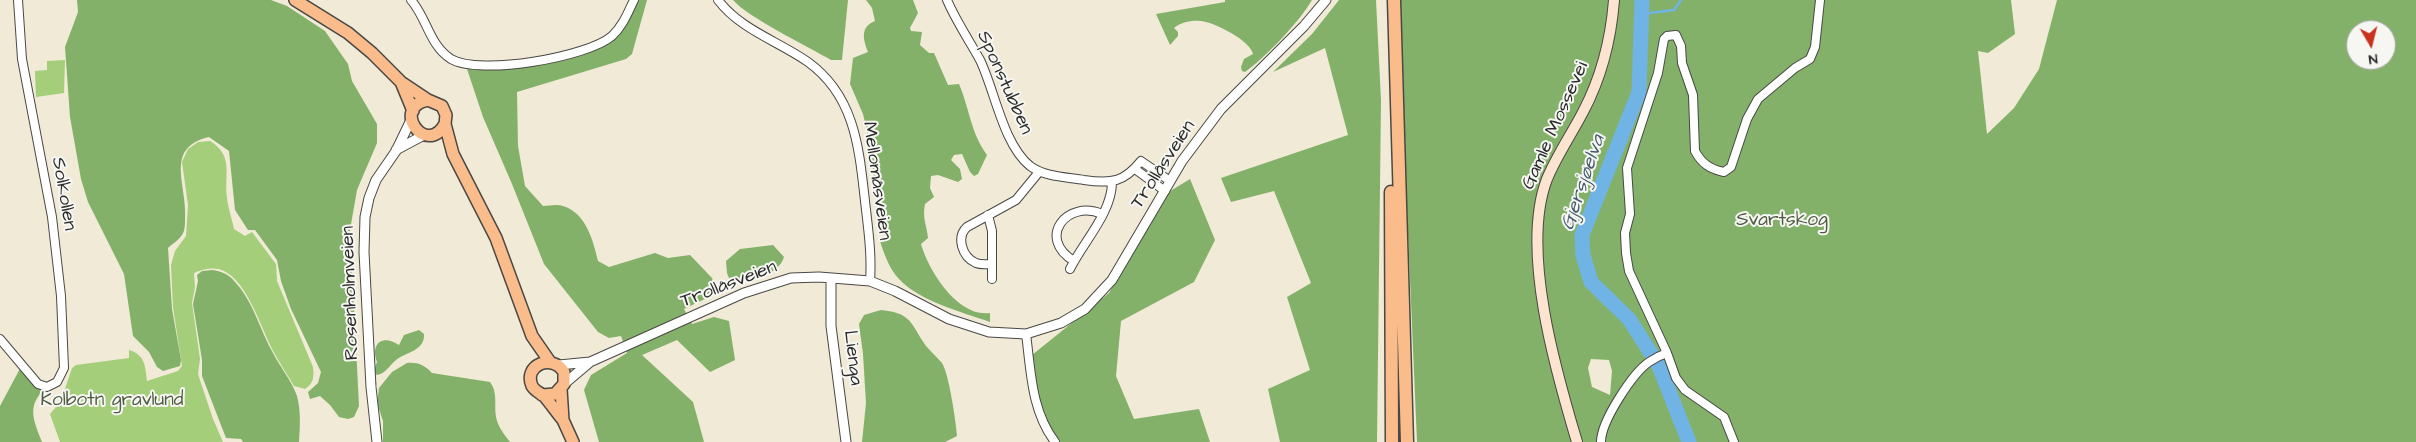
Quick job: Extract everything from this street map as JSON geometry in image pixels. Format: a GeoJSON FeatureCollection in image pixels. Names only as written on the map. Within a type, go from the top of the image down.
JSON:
{"type":"FeatureCollection","features":[{"type":"Feature","properties":{"kind":"highway"},"geometry":{"type":"LineString","coordinates":[[1387,0],[1392,442]]}},
{"type":"Feature","properties":{"kind":"highway"},"geometry":{"type":"LineString","coordinates":[[1394,0],[1406,442]]}},
{"type":"Feature","properties":{"kind":"main road"},"geometry":{"type":"LineString","coordinates":[[295,0],[348,33],[372,53],[401,82],[428,100],[442,106],[446,115],[445,124],[453,154],[496,238],[532,336],[534,368],[531,375],[531,384],[535,391],[542,395],[564,420],[573,442]]}},
{"type":"Feature","properties":{"kind":"main road","name":"Gamle Mossevei"},"geometry":{"type":"LineString","coordinates":[[1577,442],[1552,352],[1539,264],[1538,222],[1548,178],[1583,113],[1600,74],[1610,32],[1614,0]]}},
{"type":"Feature","properties":{"kind":"main road"},"geometry":{"type":"LineString","coordinates":[[401,82],[417,131],[427,135],[453,154]]}},
{"type":"Feature","properties":{"kind":"main road"},"geometry":{"type":"LineString","coordinates":[[412,115],[417,104],[428,100]]}},
{"type":"Feature","properties":{"kind":"main road"},"geometry":{"type":"LineString","coordinates":[[427,135],[439,132],[445,124]]}},
{"type":"Feature","properties":{"kind":"main road"},"geometry":{"type":"LineString","coordinates":[[532,336],[554,364],[564,372],[564,420]]}},
{"type":"Feature","properties":{"kind":"main road"},"geometry":{"type":"LineString","coordinates":[[534,368],[542,363],[554,364]]}},
{"type":"Feature","properties":{"kind":"main road"},"geometry":{"type":"LineString","coordinates":[[542,395],[555,394],[563,387]]}},
{"type":"Feature","properties":{"kind":"street","name":"Solkollen"},"geometry":{"type":"LineString","coordinates":[[0,339],[38,384],[47,387],[57,382],[64,368],[62,304],[52,216],[23,68],[18,0]]}},
{"type":"Feature","properties":{"kind":"street"},"geometry":{"type":"LineString","coordinates":[[415,1],[434,41],[447,55],[459,62],[484,67],[544,59],[595,46],[616,31],[634,0]]}},
{"type":"Feature","properties":{"kind":"street","name":"Mellomåsveien"},"geometry":{"type":"LineString","coordinates":[[718,0],[744,25],[815,67],[829,80],[844,102],[853,124],[859,151],[870,245],[870,281]]}},
{"type":"Feature","properties":{"kind":"street","name":"Sponstubben"},"geometry":{"type":"LineString","coordinates":[[947,0],[980,62],[1014,145],[1024,160],[1039,172]]}},
{"type":"Feature","properties":{"kind":"street","name":"Trollåsveien"},"geometry":{"type":"LineString","coordinates":[[563,387],[590,362],[616,350],[775,282],[803,277],[870,281],[969,327],[998,334],[1026,334],[1046,329],[1070,318],[1085,309],[1100,295],[1118,272],[1190,149],[1221,109],[1304,26],[1326,0]]}},
{"type":"Feature","properties":{"kind":"street"},"geometry":{"type":"LineString","coordinates":[[1734,442],[1724,417],[1680,384],[1630,271],[1625,233],[1630,214],[1627,168],[1658,73],[1664,39],[1670,35],[1676,36],[1681,46],[1682,63],[1693,95],[1695,151],[1699,159],[1712,170],[1724,172],[1730,167],[1748,119],[1758,99],[1795,68],[1810,59],[1815,47],[1820,0]]}},
{"type":"Feature","properties":{"kind":"street","name":"Rosenholmveien"},"geometry":{"type":"LineString","coordinates":[[377,442],[371,387],[364,229],[366,208],[380,172],[396,151],[412,115]]}},
{"type":"Feature","properties":{"kind":"street","name":"Rosenholmveien"},"geometry":{"type":"LineString","coordinates":[[396,151],[427,135]]}},
{"type":"Feature","properties":{"kind":"street"},"geometry":{"type":"LineString","coordinates":[[992,264],[981,264],[972,260],[965,253],[961,239],[965,228],[1016,200],[1039,172],[1087,181],[1112,182],[1127,176],[1141,161],[1170,181]]}},
{"type":"Feature","properties":{"kind":"street"},"geometry":{"type":"LineString","coordinates":[[1135,169],[1165,191]]}},
{"type":"Feature","properties":{"kind":"street"},"geometry":{"type":"LineString","coordinates":[[1070,270],[1102,214],[1111,195],[1112,182]]}},
{"type":"Feature","properties":{"kind":"street"},"geometry":{"type":"LineString","coordinates":[[1074,261],[1068,258],[1059,246],[1056,237],[1058,228],[1068,216],[1077,212],[1093,210],[1102,214]]}},
{"type":"Feature","properties":{"kind":"street"},"geometry":{"type":"LineString","coordinates":[[988,215],[992,231],[992,279]]}},
{"type":"Feature","properties":{"kind":"street","name":"Lienga"},"geometry":{"type":"LineString","coordinates":[[831,278],[831,326],[846,442]]}},
{"type":"Feature","properties":{"kind":"street"},"geometry":{"type":"LineString","coordinates":[[1026,334],[1037,409],[1047,431],[1055,442]]}},
{"type":"Feature","properties":{"kind":"street"},"geometry":{"type":"LineString","coordinates":[[1601,442],[1605,424],[1616,402],[1648,362],[1667,352]]}},
{"type":"Feature","properties":{"kind":"street","name":"Trollåsveien"},"geometry":{"type":"LineString","coordinates":[[554,364],[590,362]]}},
{"type":"Feature","properties":{"kind":"green space"},"geometry":{"type":"Polygon","coordinates":[[[77,0],[271,0],[287,6],[325,31],[348,64],[352,81],[377,124],[377,143],[357,190],[350,230],[359,406],[354,417],[348,419],[339,417],[320,396],[310,399],[308,392],[318,383],[321,372],[291,309],[281,281],[277,260],[255,230],[248,230],[235,210],[229,151],[209,137],[195,142],[186,150],[182,159],[185,228],[181,237],[168,248],[172,309],[181,360],[180,366],[163,371],[157,367],[149,352],[133,336],[124,274],[88,202],[81,179],[70,117],[65,47],[78,12],[77,0]]]}},
{"type":"Feature","properties":{"kind":"green space"},"geometry":{"type":"Polygon","coordinates":[[[638,0],[647,0],[632,54],[626,59],[517,92],[518,146],[525,186],[543,206],[563,206],[571,210],[583,221],[591,236],[598,261],[609,267],[655,253],[668,258],[690,255],[712,278],[716,291],[707,298],[684,309],[692,324],[714,317],[729,321],[735,360],[710,372],[677,340],[642,355],[693,402],[704,442],[599,442],[584,390],[591,375],[627,353],[621,336],[609,338],[598,332],[544,264],[483,117],[467,69],[505,69],[529,66],[565,59],[599,49],[609,44],[618,35],[638,0]]]}},
{"type":"Feature","properties":{"kind":"green space"},"geometry":{"type":"Polygon","coordinates":[[[733,0],[848,0],[842,60],[831,60],[794,40],[751,15],[733,0]]]}},
{"type":"Feature","properties":{"kind":"green space"},"geometry":{"type":"Polygon","coordinates":[[[866,0],[913,0],[918,13],[910,28],[911,31],[922,32],[920,45],[929,53],[934,53],[948,85],[959,84],[977,137],[987,155],[978,174],[974,176],[970,172],[962,154],[954,155],[951,160],[960,169],[962,179],[958,182],[938,175],[931,176],[930,188],[934,197],[925,204],[924,209],[928,238],[921,244],[937,279],[946,290],[967,308],[978,313],[990,313],[990,322],[929,300],[918,294],[899,279],[883,251],[880,241],[885,237],[881,225],[867,131],[863,114],[850,84],[853,58],[868,52],[864,34],[867,27],[875,21],[872,8],[866,0]]]}},
{"type":"Feature","properties":{"kind":"green space"},"geometry":{"type":"Polygon","coordinates":[[[1225,0],[1312,0],[1282,39],[1245,72],[1242,71],[1241,67],[1244,59],[1253,54],[1251,49],[1239,38],[1207,22],[1194,21],[1183,23],[1174,28],[1178,32],[1178,36],[1170,45],[1156,14],[1225,2],[1225,0]]]}},
{"type":"Feature","properties":{"kind":"green space"},"geometry":{"type":"Polygon","coordinates":[[[1339,0],[1376,0],[1381,100],[1377,442],[1280,442],[1268,389],[1310,370],[1287,297],[1311,283],[1274,191],[1231,202],[1221,178],[1348,135],[1325,48],[1273,72],[1312,34],[1339,0]]]}},
{"type":"Feature","properties":{"kind":"green space","name":"Svartskog"},"geometry":{"type":"Polygon","coordinates":[[[1398,0],[2011,0],[2015,34],[1988,53],[1978,51],[1987,134],[2014,108],[2039,69],[2057,0],[2416,0],[2416,442],[1417,442],[1398,0]],[[1591,359],[1588,368],[1592,387],[1610,395],[1612,371],[1609,360],[1591,359]]]}},
{"type":"Feature","properties":{"kind":"green space"},"geometry":{"type":"Polygon","coordinates":[[[65,60],[64,93],[36,97],[35,71],[47,70],[47,61],[65,60]]]}},
{"type":"Feature","properties":{"kind":"green space","name":"Kolbotn gravlund"},"geometry":{"type":"Polygon","coordinates":[[[210,141],[222,153],[225,159],[228,206],[234,229],[245,236],[252,232],[276,264],[277,281],[313,367],[312,382],[305,389],[294,386],[272,349],[253,306],[240,285],[224,271],[213,268],[205,269],[194,273],[195,287],[192,303],[200,359],[198,374],[223,442],[60,442],[50,414],[61,401],[72,368],[76,365],[129,358],[129,350],[138,355],[143,361],[147,381],[178,371],[182,366],[173,307],[171,265],[175,251],[186,236],[188,205],[182,162],[188,149],[198,142],[210,141]]]}},
{"type":"Feature","properties":{"kind":"green space"},"geometry":{"type":"Polygon","coordinates":[[[1190,179],[1215,240],[1194,282],[1121,321],[1116,376],[1134,419],[1199,409],[1210,442],[1056,442],[1038,411],[1032,355],[1109,293],[1167,193],[1190,179]]]}},
{"type":"Feature","properties":{"kind":"green space"},"geometry":{"type":"Polygon","coordinates":[[[773,245],[784,257],[776,269],[764,276],[735,284],[731,283],[727,273],[726,261],[740,249],[773,245]]]}},
{"type":"Feature","properties":{"kind":"green space"},"geometry":{"type":"Polygon","coordinates":[[[202,271],[222,272],[233,279],[247,298],[268,344],[292,385],[299,407],[299,442],[243,442],[241,439],[226,438],[202,376],[202,360],[193,304],[198,281],[197,275],[202,271]]]}},
{"type":"Feature","properties":{"kind":"green space"},"geometry":{"type":"Polygon","coordinates":[[[881,310],[891,311],[905,317],[913,325],[926,346],[942,363],[950,387],[957,436],[945,442],[862,442],[866,403],[859,324],[864,315],[881,310]]]}},
{"type":"Feature","properties":{"kind":"green space"},"geometry":{"type":"Polygon","coordinates":[[[419,330],[424,334],[418,348],[400,357],[382,373],[377,375],[373,372],[377,362],[375,350],[379,342],[388,340],[399,345],[404,335],[419,330]]]}},
{"type":"Feature","properties":{"kind":"green space"},"geometry":{"type":"Polygon","coordinates":[[[23,363],[39,386],[47,387],[36,400],[33,413],[42,442],[0,442],[0,406],[23,363]]]}},
{"type":"Feature","properties":{"kind":"green space"},"geometry":{"type":"Polygon","coordinates":[[[407,363],[421,365],[432,373],[490,382],[495,394],[497,421],[510,442],[383,442],[383,421],[377,403],[379,388],[392,372],[407,363]]]}},
{"type":"Feature","properties":{"kind":"waterway","name":"Gjersjøelva"},"geometry":{"type":"LineString","coordinates":[[1642,0],[1639,92],[1582,235],[1583,255],[1591,282],[1629,319],[1659,366],[1689,442]]}},
{"type":"Feature","properties":{"kind":"waterway"},"geometry":{"type":"LineString","coordinates":[[1642,14],[1674,10],[1681,0]]}}]}
